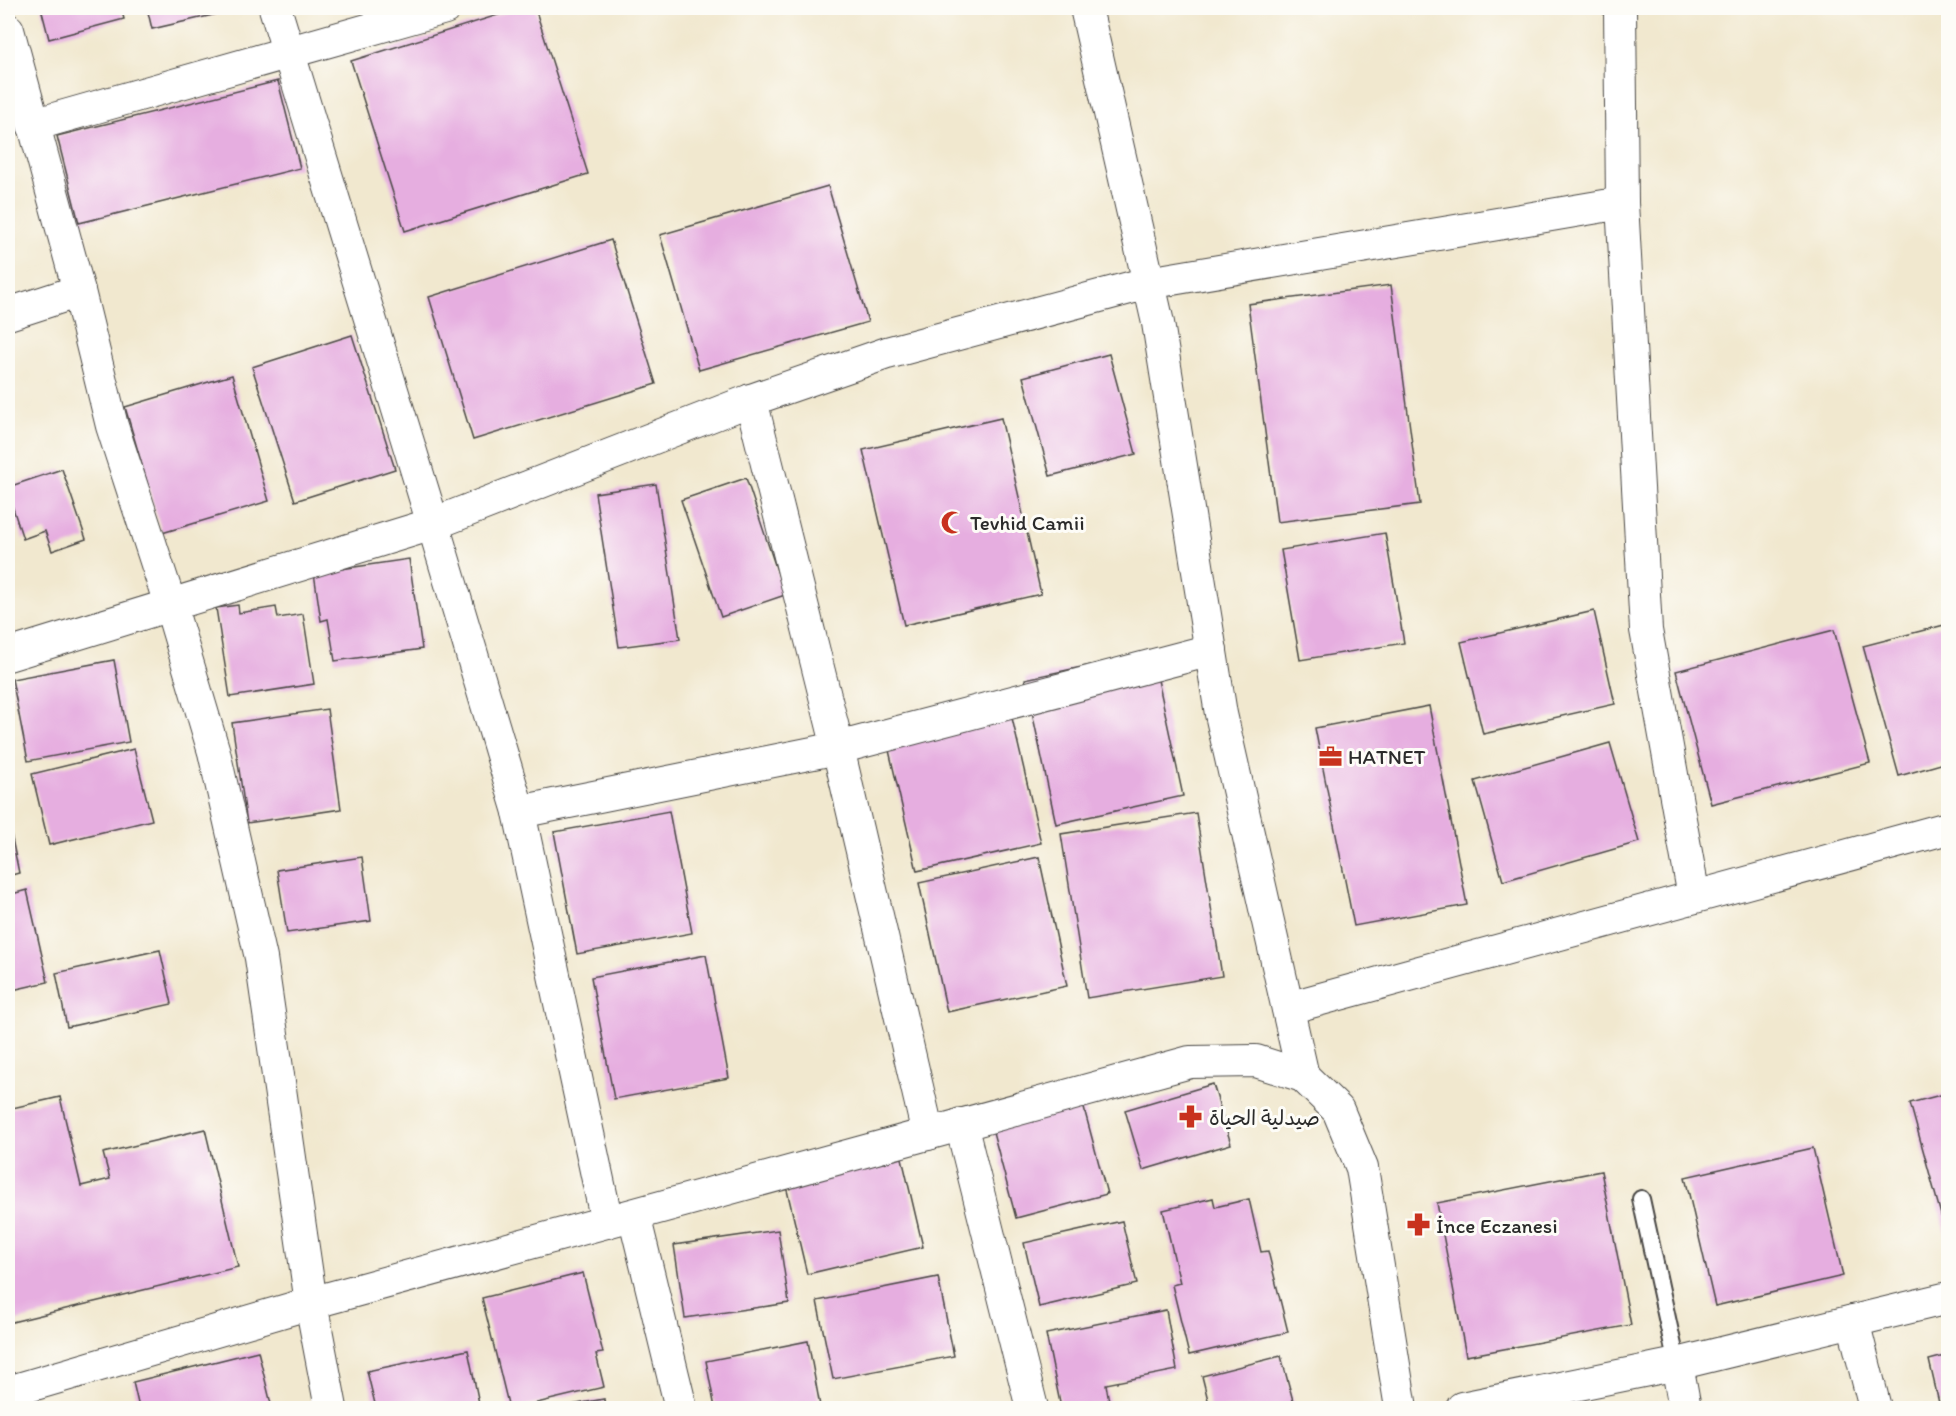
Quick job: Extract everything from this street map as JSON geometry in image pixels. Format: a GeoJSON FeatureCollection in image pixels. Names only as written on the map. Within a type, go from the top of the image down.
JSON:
{"type":"FeatureCollection","features":[{"type":"Feature","properties":{"kind":"street"},"geometry":{"type":"LineString","coordinates":[[275,8],[519,812],[621,1218],[681,1408]]}},
{"type":"Feature","properties":{"kind":"street"},"geometry":{"type":"LineString","coordinates":[[33,124],[445,8]]}},
{"type":"Feature","properties":{"kind":"street"},"geometry":{"type":"LineString","coordinates":[[1086,8],[1158,323],[1221,714],[1303,1076]]}},
{"type":"Feature","properties":{"kind":"street"},"geometry":{"type":"LineString","coordinates":[[1620,8],[1622,203],[1646,630],[1694,897]]}},
{"type":"Feature","properties":{"kind":"street"},"geometry":{"type":"LineString","coordinates":[[8,30],[79,291],[112,426],[170,604],[214,752],[261,958],[311,1303],[331,1408]]}},
{"type":"Feature","properties":{"kind":"street"},"geometry":{"type":"LineString","coordinates":[[8,655],[433,524],[751,400],[887,353],[1148,283],[1622,203]]}},
{"type":"Feature","properties":{"kind":"street"},"geometry":{"type":"LineString","coordinates":[[8,314],[79,291]]}},
{"type":"Feature","properties":{"kind":"street"},"geometry":{"type":"LineString","coordinates":[[751,400],[838,748],[928,1134]]}},
{"type":"Feature","properties":{"kind":"street"},"geometry":{"type":"LineString","coordinates":[[519,812],[838,748],[1211,650]]}},
{"type":"Feature","properties":{"kind":"street"},"geometry":{"type":"LineString","coordinates":[[1288,1008],[1948,828]]}},
{"type":"Feature","properties":{"kind":"street"},"geometry":{"type":"LineString","coordinates":[[8,1392],[311,1303],[1190,1062],[1256,1061],[1303,1076],[1338,1110],[1362,1168],[1401,1408]]}},
{"type":"Feature","properties":{"kind":"street"},"geometry":{"type":"LineString","coordinates":[[961,1124],[1032,1408]]}},
{"type":"Feature","properties":{"kind":"street"},"geometry":{"type":"LineString","coordinates":[[1462,1408],[1677,1364],[1948,1298]]}},
{"type":"Feature","properties":{"kind":"street"},"geometry":{"type":"LineString","coordinates":[[1853,1321],[1875,1408]]}},
{"type":"Feature","properties":{"kind":"street"},"geometry":{"type":"LineString","coordinates":[[1677,1364],[1685,1408]]}},
{"type":"Feature","properties":{"kind":"lane"},"geometry":{"type":"LineString","coordinates":[[1641,1199],[1677,1364]]}},
{"type":"Feature","properties":{"kind":"building"},"geometry":{"type":"Polygon","coordinates":[[[41,8],[121,8],[124,19],[49,39],[41,8]]]}},
{"type":"Feature","properties":{"kind":"building"},"geometry":{"type":"Polygon","coordinates":[[[147,8],[243,8],[152,29],[147,8]]]}},
{"type":"Feature","properties":{"kind":"building"},"geometry":{"type":"Polygon","coordinates":[[[520,8],[535,8],[588,174],[405,231],[351,61],[520,8]]]}},
{"type":"Feature","properties":{"kind":"building"},"geometry":{"type":"Polygon","coordinates":[[[278,81],[300,168],[79,223],[57,136],[278,81]]]}},
{"type":"Feature","properties":{"kind":"building"},"geometry":{"type":"Polygon","coordinates":[[[828,186],[868,322],[699,370],[660,235],[828,186]]]}},
{"type":"Feature","properties":{"kind":"building"},"geometry":{"type":"Polygon","coordinates":[[[611,240],[656,384],[473,440],[429,297],[611,240]]]}},
{"type":"Feature","properties":{"kind":"building"},"geometry":{"type":"Polygon","coordinates":[[[1391,285],[1420,504],[1277,522],[1248,304],[1391,285]]]}},
{"type":"Feature","properties":{"kind":"building"},"geometry":{"type":"Polygon","coordinates":[[[352,335],[395,469],[295,501],[252,367],[352,335]]]}},
{"type":"Feature","properties":{"kind":"building"},"geometry":{"type":"Polygon","coordinates":[[[1109,354],[1136,454],[1050,476],[1023,377],[1109,354]]]}},
{"type":"Feature","properties":{"kind":"building"},"geometry":{"type":"Polygon","coordinates":[[[232,375],[269,501],[162,533],[125,407],[232,375]]]}},
{"type":"Feature","properties":{"kind":"building","name":"Tevhid Camii"},"geometry":{"type":"Polygon","coordinates":[[[1001,418],[1041,594],[904,625],[863,450],[1001,418]]]}},
{"type":"Feature","properties":{"kind":"building"},"geometry":{"type":"Polygon","coordinates":[[[62,469],[86,539],[52,551],[45,531],[23,539],[8,487],[62,469]]]}},
{"type":"Feature","properties":{"kind":"building"},"geometry":{"type":"Polygon","coordinates":[[[746,478],[785,595],[721,617],[681,500],[746,478]]]}},
{"type":"Feature","properties":{"kind":"building"},"geometry":{"type":"Polygon","coordinates":[[[656,484],[680,639],[619,647],[595,493],[656,484]]]}},
{"type":"Feature","properties":{"kind":"building"},"geometry":{"type":"Polygon","coordinates":[[[1385,533],[1404,643],[1300,660],[1281,550],[1385,533]]]}},
{"type":"Feature","properties":{"kind":"building"},"geometry":{"type":"Polygon","coordinates":[[[409,559],[422,649],[335,661],[328,619],[321,621],[314,573],[409,559]]]}},
{"type":"Feature","properties":{"kind":"building"},"geometry":{"type":"Polygon","coordinates":[[[238,605],[239,613],[276,607],[278,618],[303,614],[314,684],[230,697],[216,608],[238,605]]]}},
{"type":"Feature","properties":{"kind":"building"},"geometry":{"type":"Polygon","coordinates":[[[1594,611],[1615,704],[1483,734],[1461,642],[1594,611]]]}},
{"type":"Feature","properties":{"kind":"building"},"geometry":{"type":"Polygon","coordinates":[[[1948,624],[1948,762],[1899,776],[1863,646],[1948,624]]]}},
{"type":"Feature","properties":{"kind":"building"},"geometry":{"type":"Polygon","coordinates":[[[1834,630],[1870,763],[1711,804],[1676,671],[1834,630]]]}},
{"type":"Feature","properties":{"kind":"building"},"geometry":{"type":"Polygon","coordinates":[[[1152,652],[1183,796],[1056,824],[1025,679],[1152,652]]]}},
{"type":"Feature","properties":{"kind":"building"},"geometry":{"type":"Polygon","coordinates":[[[114,660],[129,742],[28,761],[12,679],[114,660]]]}},
{"type":"Feature","properties":{"kind":"building"},"geometry":{"type":"Polygon","coordinates":[[[1429,706],[1467,905],[1354,926],[1315,728],[1429,706]]]}},
{"type":"Feature","properties":{"kind":"building"},"geometry":{"type":"Polygon","coordinates":[[[327,709],[341,809],[247,823],[232,723],[327,709]]]}},
{"type":"Feature","properties":{"kind":"building"},"geometry":{"type":"Polygon","coordinates":[[[1012,718],[1041,843],[917,871],[888,746],[1012,718]]]}},
{"type":"Feature","properties":{"kind":"building"},"geometry":{"type":"Polygon","coordinates":[[[1610,743],[1639,842],[1503,881],[1475,781],[1610,743]]]}},
{"type":"Feature","properties":{"kind":"building"},"geometry":{"type":"Polygon","coordinates":[[[134,749],[152,820],[49,845],[32,774],[134,749]]]}},
{"type":"Feature","properties":{"kind":"building"},"geometry":{"type":"Polygon","coordinates":[[[669,811],[692,933],[577,954],[554,832],[669,811]]]}},
{"type":"Feature","properties":{"kind":"building"},"geometry":{"type":"Polygon","coordinates":[[[1196,813],[1222,976],[1087,998],[1061,834],[1196,813]]]}},
{"type":"Feature","properties":{"kind":"building"},"geometry":{"type":"Polygon","coordinates":[[[8,819],[19,873],[8,876],[8,819]]]}},
{"type":"Feature","properties":{"kind":"building"},"geometry":{"type":"Polygon","coordinates":[[[362,857],[371,921],[287,933],[277,870],[362,857]]]}},
{"type":"Feature","properties":{"kind":"building"},"geometry":{"type":"Polygon","coordinates":[[[1039,857],[1067,986],[947,1012],[919,883],[1039,857]]]}},
{"type":"Feature","properties":{"kind":"building"},"geometry":{"type":"Polygon","coordinates":[[[27,890],[48,982],[8,991],[8,895],[27,890]]]}},
{"type":"Feature","properties":{"kind":"building"},"geometry":{"type":"Polygon","coordinates":[[[160,950],[172,1004],[67,1027],[56,973],[160,950]]]}},
{"type":"Feature","properties":{"kind":"building"},"geometry":{"type":"Polygon","coordinates":[[[706,955],[729,1078],[614,1099],[591,977],[706,955]]]}},
{"type":"Feature","properties":{"kind":"building"},"geometry":{"type":"Polygon","coordinates":[[[1213,1084],[1231,1144],[1143,1170],[1125,1110],[1213,1084]]]}},
{"type":"Feature","properties":{"kind":"building"},"geometry":{"type":"Polygon","coordinates":[[[1948,1093],[1948,1240],[1910,1103],[1948,1093]]]}},
{"type":"Feature","properties":{"kind":"building"},"geometry":{"type":"Polygon","coordinates":[[[60,1097],[81,1186],[110,1179],[103,1153],[205,1129],[238,1267],[8,1323],[8,1109],[60,1097]]]}},
{"type":"Feature","properties":{"kind":"building"},"geometry":{"type":"Polygon","coordinates":[[[1081,1097],[1107,1194],[1016,1218],[993,1132],[1081,1097]]]}},
{"type":"Feature","properties":{"kind":"building"},"geometry":{"type":"Polygon","coordinates":[[[1813,1148],[1843,1276],[1715,1306],[1685,1177],[1813,1148]]]}},
{"type":"Feature","properties":{"kind":"building"},"geometry":{"type":"Polygon","coordinates":[[[902,1158],[923,1247],[807,1274],[786,1186],[902,1158]]]}},
{"type":"Feature","properties":{"kind":"building"},"geometry":{"type":"Polygon","coordinates":[[[1601,1171],[1631,1325],[1466,1356],[1437,1203],[1601,1171]]]}},
{"type":"Feature","properties":{"kind":"building"},"geometry":{"type":"Polygon","coordinates":[[[1213,1198],[1215,1207],[1249,1199],[1261,1252],[1268,1251],[1288,1332],[1189,1355],[1172,1285],[1180,1283],[1163,1210],[1213,1198]]]}},
{"type":"Feature","properties":{"kind":"building"},"geometry":{"type":"Polygon","coordinates":[[[1122,1221],[1137,1284],[1039,1307],[1024,1243],[1122,1221]]]}},
{"type":"Feature","properties":{"kind":"building"},"geometry":{"type":"Polygon","coordinates":[[[778,1230],[789,1303],[685,1318],[674,1245],[778,1230]]]}},
{"type":"Feature","properties":{"kind":"building"},"geometry":{"type":"Polygon","coordinates":[[[583,1273],[603,1353],[596,1354],[604,1387],[509,1408],[482,1298],[583,1273]]]}},
{"type":"Feature","properties":{"kind":"building"},"geometry":{"type":"Polygon","coordinates":[[[938,1277],[954,1356],[833,1379],[817,1301],[938,1277]]]}},
{"type":"Feature","properties":{"kind":"building"},"geometry":{"type":"Polygon","coordinates":[[[1166,1310],[1177,1370],[1106,1384],[1109,1402],[1077,1408],[1061,1408],[1046,1334],[1166,1310]]]}},
{"type":"Feature","properties":{"kind":"building"},"geometry":{"type":"Polygon","coordinates":[[[808,1341],[820,1406],[715,1408],[706,1361],[808,1341]]]}},
{"type":"Feature","properties":{"kind":"building"},"geometry":{"type":"Polygon","coordinates":[[[468,1350],[480,1408],[376,1408],[367,1371],[468,1350]]]}},
{"type":"Feature","properties":{"kind":"building"},"geometry":{"type":"Polygon","coordinates":[[[258,1351],[272,1408],[139,1408],[133,1382],[258,1351]]]}},
{"type":"Feature","properties":{"kind":"building"},"geometry":{"type":"Polygon","coordinates":[[[1948,1355],[1948,1401],[1939,1403],[1929,1360],[1948,1355]]]}},
{"type":"Feature","properties":{"kind":"building"},"geometry":{"type":"Polygon","coordinates":[[[1281,1356],[1295,1408],[1210,1408],[1202,1376],[1281,1356]]]}},
{"type":"Feature","properties":{"kind":"building"},"geometry":{"type":"Polygon","coordinates":[[[604,1399],[605,1408],[561,1407],[604,1399]]]}},
{"type":"Feature","properties":{"kind":"place","name":"Tevhid Camii"},"geometry":{"type":"Point","coordinates":[952,522]}},
{"type":"Feature","properties":{"kind":"place","name":"HATNET"},"geometry":{"type":"Point","coordinates":[1330,756]}},
{"type":"Feature","properties":{"kind":"place","name":"صيدلية الحياة"},"geometry":{"type":"Point","coordinates":[1191,1117]}},
{"type":"Feature","properties":{"kind":"place","name":"İnce Eczanesi"},"geometry":{"type":"Point","coordinates":[1418,1225]}}]}
